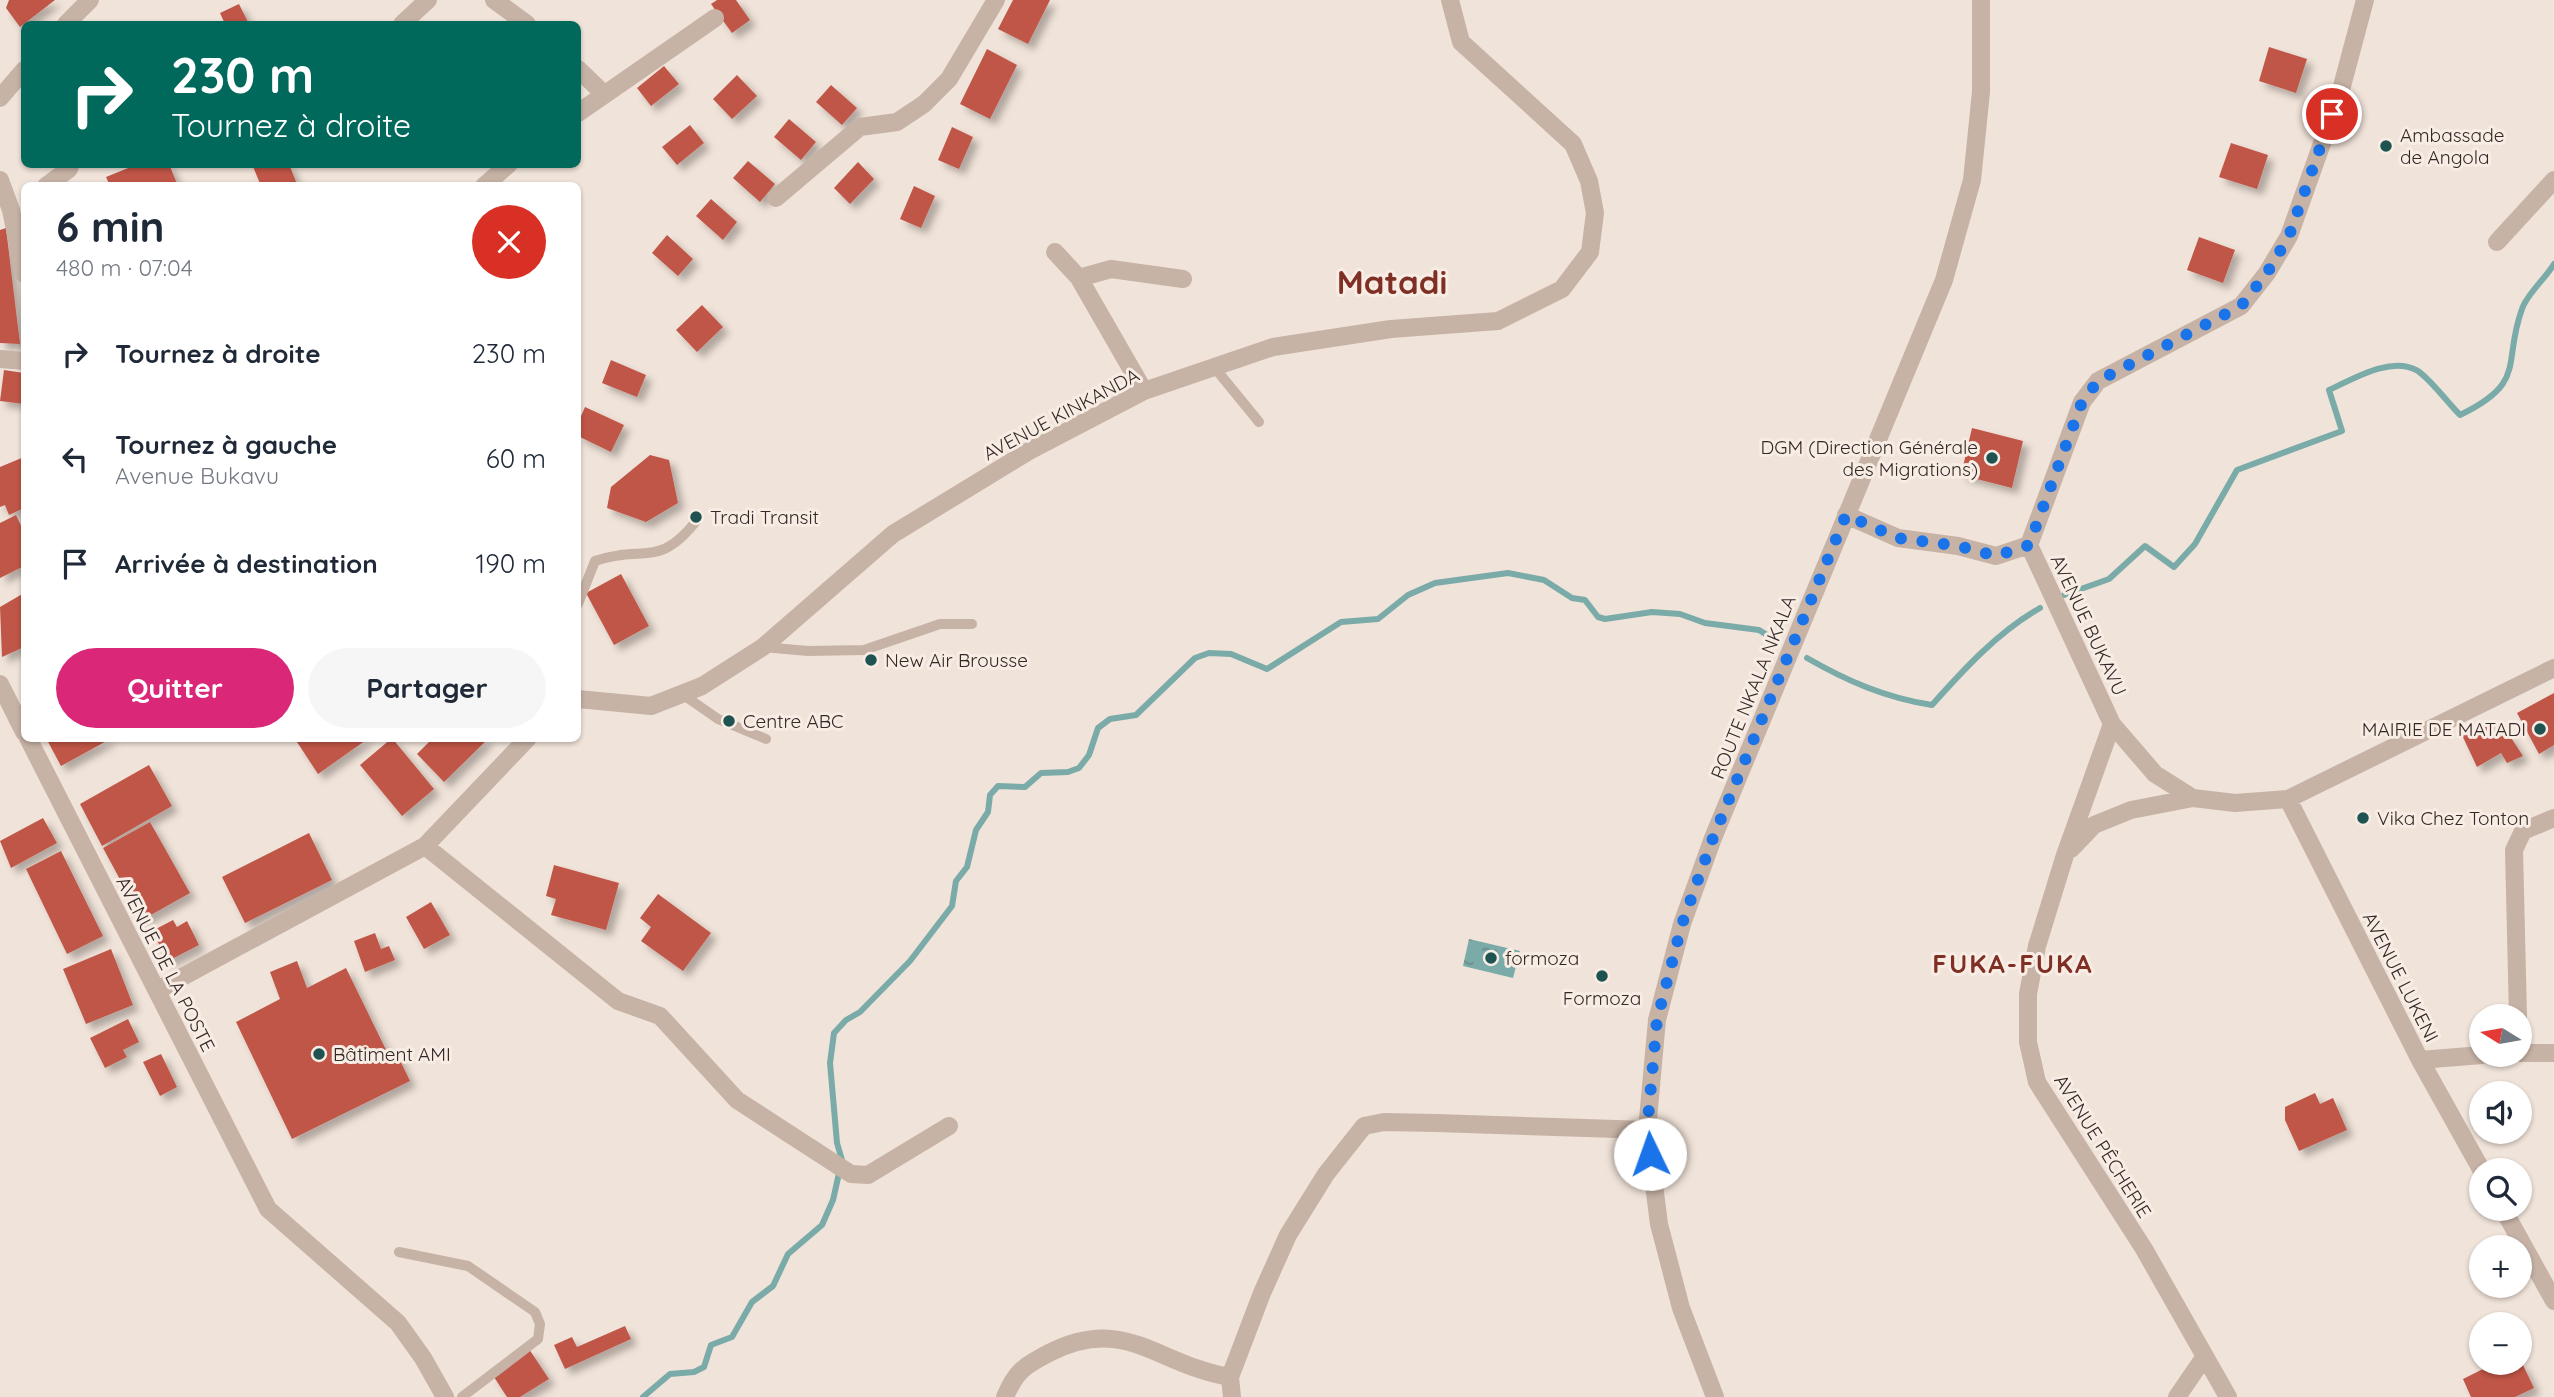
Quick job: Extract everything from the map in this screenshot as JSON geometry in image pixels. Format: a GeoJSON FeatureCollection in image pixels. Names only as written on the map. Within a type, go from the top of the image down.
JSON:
{"type":"FeatureCollection","features":[{"type":"Feature","properties":{"kind":"street"},"geometry":{"type":"LineString","coordinates":[[69,21],[90,0]]}},
{"type":"Feature","properties":{"kind":"street"},"geometry":{"type":"LineString","coordinates":[[405,21],[428,0]]}},
{"type":"Feature","properties":{"kind":"street"},"geometry":{"type":"LineString","coordinates":[[494,0],[523,21]]}},
{"type":"Feature","properties":{"kind":"street"},"geometry":{"type":"LineString","coordinates":[[776,198],[860,127],[897,122],[924,104],[948,79],[996,0]]}},
{"type":"Feature","properties":{"kind":"street","name":"AVENUE KINKANDA"},"geometry":{"type":"LineString","coordinates":[[581,699],[651,706],[702,686],[763,647],[893,534],[1029,451],[1144,391],[1273,347],[1391,329],[1498,321],[1562,289],[1590,252],[1595,213],[1588,181],[1573,144],[1461,42],[1450,0]]}},
{"type":"Feature","properties":{"kind":"street","name":"ROUTE NKALA NKALA"},"geometry":{"type":"LineString","coordinates":[[1715,1397],[1681,1308],[1659,1224],[1647,1130],[1657,1020],[1682,924],[1713,838],[1944,280],[1972,180],[1981,92],[1981,0]]}},
{"type":"Feature","properties":{"kind":"street","name":"AVENUE BUKAVU"},"geometry":{"type":"LineString","coordinates":[[2365,0],[2341,90],[2294,224],[2267,273],[2241,306],[2098,381],[2082,402],[2029,545],[2112,724],[2155,774],[2193,798],[2235,803],[2288,799],[2554,668]]}},
{"type":"Feature","properties":{"kind":"street"},"geometry":{"type":"LineString","coordinates":[[581,111],[715,18]]}},
{"type":"Feature","properties":{"kind":"street"},"geometry":{"type":"LineString","coordinates":[[581,72],[604,93]]}},
{"type":"Feature","properties":{"kind":"street"},"geometry":{"type":"LineString","coordinates":[[2,92],[21,73]]}},
{"type":"Feature","properties":{"kind":"street"},"geometry":{"type":"LineString","coordinates":[[52,182],[72,168]]}},
{"type":"Feature","properties":{"kind":"street"},"geometry":{"type":"LineString","coordinates":[[489,182],[504,168]]}},
{"type":"Feature","properties":{"kind":"street"},"geometry":{"type":"LineString","coordinates":[[0,180],[12,208],[21,258]]}},
{"type":"Feature","properties":{"kind":"street"},"geometry":{"type":"LineString","coordinates":[[2497,242],[2554,180]]}},
{"type":"Feature","properties":{"kind":"street"},"geometry":{"type":"LineString","coordinates":[[1055,252],[1079,278],[1144,391]]}},
{"type":"Feature","properties":{"kind":"street"},"geometry":{"type":"LineString","coordinates":[[1079,278],[1111,270],[1183,279]]}},
{"type":"Feature","properties":{"kind":"street"},"geometry":{"type":"LineString","coordinates":[[0,359],[21,361]]}},
{"type":"Feature","properties":{"kind":"street"},"geometry":{"type":"LineString","coordinates":[[1846,515],[1898,538],[1958,546],[1996,556],[2029,545]]}},
{"type":"Feature","properties":{"kind":"street"},"geometry":{"type":"LineString","coordinates":[[0,684],[21,726]]}},
{"type":"Feature","properties":{"kind":"street","name":"AVENUE PÊCHERIE"},"geometry":{"type":"LineString","coordinates":[[2112,724],[2065,855],[2037,946],[2028,994],[2028,1042],[2037,1082],[2144,1249],[2228,1397]]}},
{"type":"Feature","properties":{"kind":"street","name":"AVENUE DE LA POSTE"},"geometry":{"type":"LineString","coordinates":[[30,742],[268,1209],[398,1323],[423,1357],[445,1397]]}},
{"type":"Feature","properties":{"kind":"street"},"geometry":{"type":"LineString","coordinates":[[158,990],[425,846],[524,742]]}},
{"type":"Feature","properties":{"kind":"street"},"geometry":{"type":"LineString","coordinates":[[2065,855],[2094,825],[2131,810],[2193,798]]}},
{"type":"Feature","properties":{"kind":"street","name":"AVENUE LUKENI"},"geometry":{"type":"LineString","coordinates":[[2288,799],[2420,1060],[2475,1158]]}},
{"type":"Feature","properties":{"kind":"street"},"geometry":{"type":"LineString","coordinates":[[2518,1004],[2514,850],[2523,831],[2554,818]]}},
{"type":"Feature","properties":{"kind":"street"},"geometry":{"type":"LineString","coordinates":[[425,846],[618,1001],[660,1016],[737,1100],[851,1174],[868,1175],[949,1126]]}},
{"type":"Feature","properties":{"kind":"street"},"geometry":{"type":"LineString","coordinates":[[2532,1053],[2554,1053]]}},
{"type":"Feature","properties":{"kind":"street"},"geometry":{"type":"LineString","coordinates":[[2420,1060],[2469,1056]]}},
{"type":"Feature","properties":{"kind":"street"},"geometry":{"type":"LineString","coordinates":[[1232,1397],[1230,1377],[1262,1293],[1288,1236],[1326,1174],[1364,1126],[1384,1122],[1647,1130]]}},
{"type":"Feature","properties":{"kind":"street"},"geometry":{"type":"LineString","coordinates":[[2510,1221],[2554,1301]]}},
{"type":"Feature","properties":{"kind":"street"},"geometry":{"type":"LineString","coordinates":[[1005,1397],[1013,1377],[1023,1367],[1072,1344],[1106,1336],[1131,1341],[1206,1373],[1230,1377]]}},
{"type":"Feature","properties":{"kind":"street"},"geometry":{"type":"LineString","coordinates":[[2177,1397],[2205,1356]]}},
{"type":"Feature","properties":{"kind":"lane"},"geometry":{"type":"LineString","coordinates":[[1214,367],[1259,422]]}},
{"type":"Feature","properties":{"kind":"lane"},"geometry":{"type":"LineString","coordinates":[[581,596],[595,561],[612,555],[656,554],[683,538],[697,520]]}},
{"type":"Feature","properties":{"kind":"lane"},"geometry":{"type":"LineString","coordinates":[[763,647],[808,652],[864,650],[940,624],[972,624]]}},
{"type":"Feature","properties":{"kind":"lane"},"geometry":{"type":"LineString","coordinates":[[682,694],[718,719],[766,739]]}},
{"type":"Feature","properties":{"kind":"lane"},"geometry":{"type":"LineString","coordinates":[[398,1252],[468,1266],[535,1312],[540,1324],[538,1339],[462,1397]]}},
{"type":"Feature","properties":{"kind":"water","name":"formoza"},"geometry":{"type":"Polygon","coordinates":[[[1469,939],[1520,951],[1513,978],[1463,966],[1469,939]]]}},
{"type":"Feature","properties":{"kind":"building"},"geometry":{"type":"Polygon","coordinates":[[[9,0],[55,0],[28,21],[21,21],[20,27],[6,8],[9,0]]]}},
{"type":"Feature","properties":{"kind":"building"},"geometry":{"type":"Polygon","coordinates":[[[717,0],[736,0],[750,20],[732,33],[711,4],[717,0]]]}},
{"type":"Feature","properties":{"kind":"building"},"geometry":{"type":"Polygon","coordinates":[[[1013,0],[1050,0],[1028,44],[998,29],[1013,0]]]}},
{"type":"Feature","properties":{"kind":"building"},"geometry":{"type":"Polygon","coordinates":[[[239,4],[248,21],[224,21],[220,13],[239,4]]]}},
{"type":"Feature","properties":{"kind":"building"},"geometry":{"type":"Polygon","coordinates":[[[2269,47],[2307,59],[2296,93],[2259,81],[2269,47]]]}},
{"type":"Feature","properties":{"kind":"building"},"geometry":{"type":"Polygon","coordinates":[[[987,49],[1017,65],[990,119],[960,104],[987,49]]]}},
{"type":"Feature","properties":{"kind":"building"},"geometry":{"type":"Polygon","coordinates":[[[664,66],[679,84],[651,106],[637,88],[664,66]]]}},
{"type":"Feature","properties":{"kind":"building"},"geometry":{"type":"Polygon","coordinates":[[[737,75],[757,96],[732,119],[713,99],[737,75]]]}},
{"type":"Feature","properties":{"kind":"building"},"geometry":{"type":"Polygon","coordinates":[[[831,85],[857,108],[842,125],[816,102],[831,85]]]}},
{"type":"Feature","properties":{"kind":"building"},"geometry":{"type":"Polygon","coordinates":[[[789,119],[816,142],[801,160],[774,137],[789,119]]]}},
{"type":"Feature","properties":{"kind":"building"},"geometry":{"type":"Polygon","coordinates":[[[690,125],[704,143],[677,165],[662,147],[690,125]]]}},
{"type":"Feature","properties":{"kind":"building"},"geometry":{"type":"Polygon","coordinates":[[[952,127],[973,137],[959,169],[938,160],[952,127]]]}},
{"type":"Feature","properties":{"kind":"building"},"geometry":{"type":"Polygon","coordinates":[[[2231,143],[2268,155],[2257,189],[2219,177],[2231,143]]]}},
{"type":"Feature","properties":{"kind":"building"},"geometry":{"type":"Polygon","coordinates":[[[748,161],[775,184],[760,202],[733,178],[748,161]]]}},
{"type":"Feature","properties":{"kind":"building"},"geometry":{"type":"Polygon","coordinates":[[[858,162],[874,179],[850,204],[834,188],[858,162]]]}},
{"type":"Feature","properties":{"kind":"building"},"geometry":{"type":"Polygon","coordinates":[[[128,168],[171,168],[176,182],[108,182],[106,177],[128,168]]]}},
{"type":"Feature","properties":{"kind":"building"},"geometry":{"type":"Polygon","coordinates":[[[254,168],[291,168],[296,182],[259,182],[254,168]]]}},
{"type":"Feature","properties":{"kind":"building"},"geometry":{"type":"Polygon","coordinates":[[[914,186],[935,196],[921,228],[900,219],[914,186]]]}},
{"type":"Feature","properties":{"kind":"building"},"geometry":{"type":"Polygon","coordinates":[[[711,199],[737,222],[723,240],[696,216],[711,199]]]}},
{"type":"Feature","properties":{"kind":"building"},"geometry":{"type":"Polygon","coordinates":[[[6,228],[20,344],[0,343],[0,230],[6,228]]]}},
{"type":"Feature","properties":{"kind":"building"},"geometry":{"type":"Polygon","coordinates":[[[667,235],[693,259],[678,276],[652,253],[667,235]]]}},
{"type":"Feature","properties":{"kind":"building"},"geometry":{"type":"Polygon","coordinates":[[[2199,237],[2235,250],[2223,283],[2187,270],[2199,237]]]}},
{"type":"Feature","properties":{"kind":"building"},"geometry":{"type":"Polygon","coordinates":[[[702,305],[723,327],[697,352],[676,330],[702,305]]]}},
{"type":"Feature","properties":{"kind":"building"},"geometry":{"type":"Polygon","coordinates":[[[611,360],[646,375],[637,397],[602,383],[611,360]]]}},
{"type":"Feature","properties":{"kind":"building"},"geometry":{"type":"Polygon","coordinates":[[[4,370],[21,373],[21,404],[0,401],[4,370]]]}},
{"type":"Feature","properties":{"kind":"building"},"geometry":{"type":"Polygon","coordinates":[[[585,407],[624,425],[611,452],[581,437],[581,416],[585,407]]]}},
{"type":"Feature","properties":{"kind":"building","name":"DGM (Direction Générale des Migrations)"},"geometry":{"type":"Polygon","coordinates":[[[1972,428],[2023,441],[2012,488],[1961,475],[1972,428]]]}},
{"type":"Feature","properties":{"kind":"building"},"geometry":{"type":"Polygon","coordinates":[[[650,455],[669,460],[678,503],[646,522],[607,508],[611,487],[650,455]]]}},
{"type":"Feature","properties":{"kind":"building"},"geometry":{"type":"Polygon","coordinates":[[[21,458],[21,509],[9,515],[5,505],[0,507],[0,467],[21,458]]]}},
{"type":"Feature","properties":{"kind":"building"},"geometry":{"type":"Polygon","coordinates":[[[16,515],[21,526],[21,568],[0,578],[0,523],[16,515]]]}},
{"type":"Feature","properties":{"kind":"building"},"geometry":{"type":"Polygon","coordinates":[[[621,574],[649,626],[614,645],[586,593],[621,574]]]}},
{"type":"Feature","properties":{"kind":"building"},"geometry":{"type":"Polygon","coordinates":[[[21,595],[21,648],[2,657],[0,607],[21,595]]]}},
{"type":"Feature","properties":{"kind":"building","name":"MAIRIE DE MATADI"},"geometry":{"type":"Polygon","coordinates":[[[2554,693],[2554,745],[2539,754],[2517,713],[2554,693]]]}},
{"type":"Feature","properties":{"kind":"building"},"geometry":{"type":"Polygon","coordinates":[[[2488,720],[2498,738],[2508,733],[2523,756],[2507,763],[2501,753],[2477,767],[2462,735],[2488,720]]]}},
{"type":"Feature","properties":{"kind":"building"},"geometry":{"type":"Polygon","coordinates":[[[48,742],[105,742],[61,766],[48,742]]]}},
{"type":"Feature","properties":{"kind":"building"},"geometry":{"type":"Polygon","coordinates":[[[297,742],[363,742],[318,774],[297,742]]]}},
{"type":"Feature","properties":{"kind":"building"},"geometry":{"type":"Polygon","coordinates":[[[387,742],[395,742],[434,789],[402,816],[360,765],[387,742]]]}},
{"type":"Feature","properties":{"kind":"building"},"geometry":{"type":"Polygon","coordinates":[[[429,742],[485,742],[444,782],[417,754],[429,742]]]}},
{"type":"Feature","properties":{"kind":"building"},"geometry":{"type":"Polygon","coordinates":[[[149,765],[172,806],[102,846],[80,804],[149,765]]]}},
{"type":"Feature","properties":{"kind":"building"},"geometry":{"type":"Polygon","coordinates":[[[43,818],[57,843],[11,868],[0,841],[43,818]]]}},
{"type":"Feature","properties":{"kind":"building"},"geometry":{"type":"Polygon","coordinates":[[[150,822],[190,893],[142,920],[103,848],[150,822]]]}},
{"type":"Feature","properties":{"kind":"building"},"geometry":{"type":"Polygon","coordinates":[[[309,833],[332,880],[245,923],[222,877],[309,833]]]}},
{"type":"Feature","properties":{"kind":"building"},"geometry":{"type":"Polygon","coordinates":[[[61,851],[103,936],[67,954],[26,869],[61,851]]]}},
{"type":"Feature","properties":{"kind":"building"},"geometry":{"type":"Polygon","coordinates":[[[554,865],[619,883],[606,930],[551,915],[556,899],[546,896],[554,865]]]}},
{"type":"Feature","properties":{"kind":"building"},"geometry":{"type":"Polygon","coordinates":[[[658,894],[711,933],[683,971],[641,941],[651,927],[640,918],[658,894]]]}},
{"type":"Feature","properties":{"kind":"building"},"geometry":{"type":"Polygon","coordinates":[[[431,902],[450,935],[424,949],[406,917],[431,902]]]}},
{"type":"Feature","properties":{"kind":"building"},"geometry":{"type":"Polygon","coordinates":[[[173,920],[177,927],[187,921],[199,945],[168,961],[152,931],[173,920]]]}},
{"type":"Feature","properties":{"kind":"building"},"geometry":{"type":"Polygon","coordinates":[[[375,933],[381,949],[389,946],[395,960],[365,972],[354,941],[375,933]]]}},
{"type":"Feature","properties":{"kind":"building"},"geometry":{"type":"Polygon","coordinates":[[[111,949],[133,1005],[86,1024],[63,969],[111,949]]]}},
{"type":"Feature","properties":{"kind":"building","name":"Bâtiment AMI"},"geometry":{"type":"Polygon","coordinates":[[[297,961],[307,988],[346,968],[389,1056],[396,1052],[410,1081],[292,1139],[236,1022],[280,999],[270,972],[297,961]]]}},
{"type":"Feature","properties":{"kind":"building"},"geometry":{"type":"Polygon","coordinates":[[[128,1019],[139,1042],[123,1050],[127,1057],[105,1068],[90,1038],[128,1019]]]}},
{"type":"Feature","properties":{"kind":"building"},"geometry":{"type":"Polygon","coordinates":[[[161,1054],[177,1087],[160,1096],[143,1062],[161,1054]]]}},
{"type":"Feature","properties":{"kind":"building"},"geometry":{"type":"Polygon","coordinates":[[[2315,1093],[2320,1104],[2333,1098],[2347,1130],[2299,1151],[2285,1120],[2285,1107],[2315,1093]]]}},
{"type":"Feature","properties":{"kind":"building"},"geometry":{"type":"Polygon","coordinates":[[[625,1326],[631,1339],[565,1369],[554,1345],[572,1337],[577,1347],[625,1326]]]}},
{"type":"Feature","properties":{"kind":"building"},"geometry":{"type":"Polygon","coordinates":[[[529,1349],[549,1379],[520,1397],[507,1397],[492,1374],[529,1349]]]}},
{"type":"Feature","properties":{"kind":"building"},"geometry":{"type":"Polygon","coordinates":[[[2471,1375],[2528,1375],[2534,1388],[2515,1397],[2471,1397],[2463,1379],[2471,1375]]]}},
{"type":"Feature","properties":{"kind":"waterway"},"geometry":{"type":"LineString","coordinates":[[2064,595],[2109,579],[2145,546],[2174,567],[2195,544],[2237,470],[2342,431],[2329,390],[2349,380],[2385,367],[2408,367],[2423,375],[2460,415],[2481,403],[2496,392],[2504,381],[2509,370],[2522,309],[2554,264]]}},
{"type":"Feature","properties":{"kind":"waterway"},"geometry":{"type":"LineString","coordinates":[[643,1397],[670,1374],[694,1372],[704,1367],[711,1345],[732,1337],[752,1302],[773,1286],[788,1254],[822,1225],[833,1200],[842,1160],[837,1143],[830,1063],[834,1033],[846,1020],[860,1012],[910,961],[952,906],[956,881],[967,867],[976,830],[988,812],[990,795],[998,786],[1025,787],[1041,773],[1068,772],[1079,768],[1089,755],[1098,728],[1110,719],[1136,715],[1195,658],[1209,653],[1231,654],[1267,669],[1341,622],[1378,619],[1408,595],[1435,583],[1508,573],[1544,580],[1572,598],[1585,600],[1598,617],[1605,619],[1652,612],[1680,614],[1705,623],[1759,630],[1775,640]]}},
{"type":"Feature","properties":{"kind":"waterway"},"geometry":{"type":"LineString","coordinates":[[1807,658],[1867,688],[1932,705],[1996,640],[2040,608]]}},
{"type":"Feature","properties":{"kind":"place","name":"Ambassade de Angola"},"geometry":{"type":"Point","coordinates":[2386,146]}},
{"type":"Feature","properties":{"kind":"place","name":"DGM (Direction Générale des Migrations)"},"geometry":{"type":"Point","coordinates":[1992,458]}},
{"type":"Feature","properties":{"kind":"place","name":"Tradi Transit"},"geometry":{"type":"Point","coordinates":[696,517]}},
{"type":"Feature","properties":{"kind":"place","name":"New Air Brousse"},"geometry":{"type":"Point","coordinates":[871,660]}},
{"type":"Feature","properties":{"kind":"place","name":"Centre ABC"},"geometry":{"type":"Point","coordinates":[729,721]}},
{"type":"Feature","properties":{"kind":"place","name":"MAIRIE DE MATADI"},"geometry":{"type":"Point","coordinates":[2540,729]}},
{"type":"Feature","properties":{"kind":"place","name":"Vika Chez Tonton"},"geometry":{"type":"Point","coordinates":[2363,818]}},
{"type":"Feature","properties":{"kind":"place","name":"formoza"},"geometry":{"type":"Point","coordinates":[1491,958]}},
{"type":"Feature","properties":{"kind":"place","name":"Formoza"},"geometry":{"type":"Point","coordinates":[1602,976]}},
{"type":"Feature","properties":{"kind":"place","name":"Bâtiment AMI"},"geometry":{"type":"Point","coordinates":[319,1054]}},
{"type":"Feature","properties":{"kind":"district","name":"Matadi"},"geometry":{"type":"Point","coordinates":[1392,282]}},
{"type":"Feature","properties":{"kind":"district","name":"FUKA-FUKA"},"geometry":{"type":"Point","coordinates":[2013,964]}},
{"type":"Feature","properties":{"kind":"route"},"geometry":{"type":"LineString","coordinates":[[1650,1154],[1647,1130],[1657,1020],[1682,924],[1713,838],[1846,515],[1898,538],[1958,546],[1996,556],[2029,545],[2082,402],[2098,381],[2241,306],[2267,273],[2289,236],[2332,114]]}}]}
